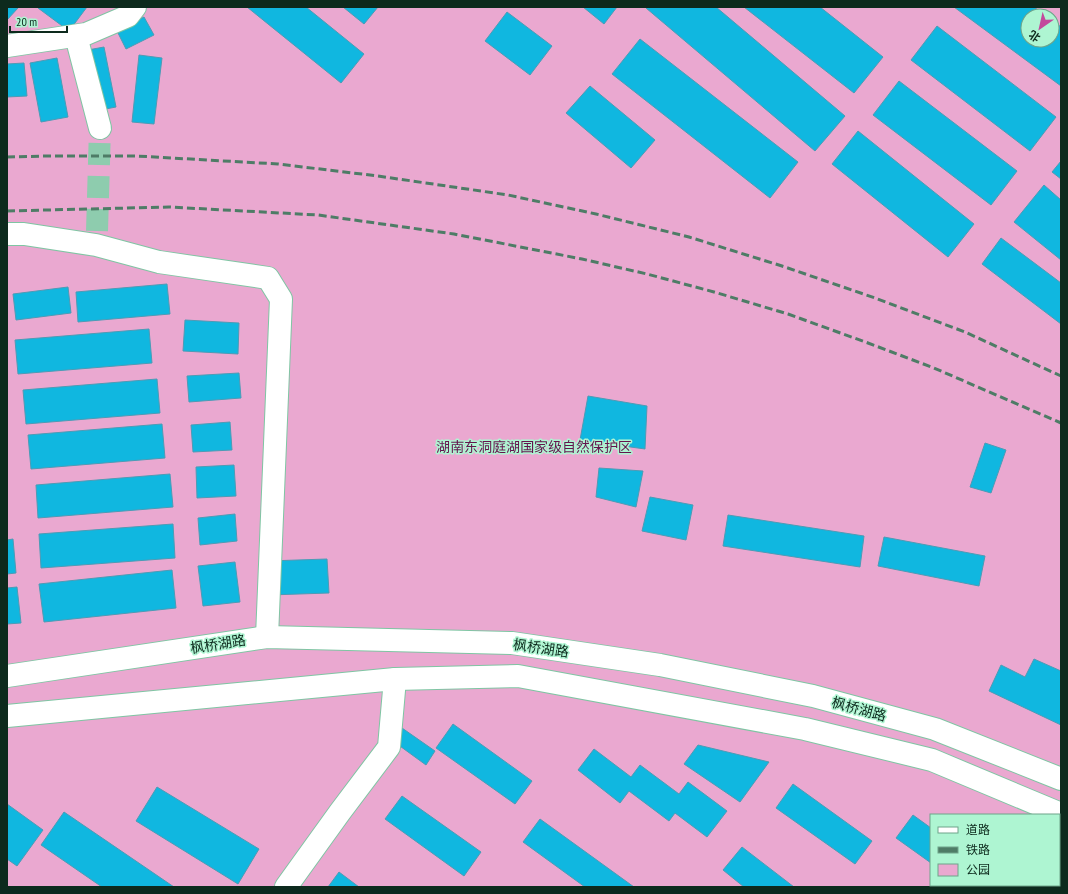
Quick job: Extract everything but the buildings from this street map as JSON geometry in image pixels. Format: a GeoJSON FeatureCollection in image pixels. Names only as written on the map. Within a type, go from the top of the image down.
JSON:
{"type":"FeatureCollection","features":[{"type":"Feature","properties":{"kind":"main road"},"geometry":{"type":"LineString","coordinates":[[7,46],[86,34],[128,16],[135,7]]}},
{"type":"Feature","properties":{"kind":"main road"},"geometry":{"type":"LineString","coordinates":[[76,36],[100,128]]}},
{"type":"Feature","properties":{"kind":"main road"},"geometry":{"type":"LineString","coordinates":[[7,234],[97,238],[159,262],[268,278],[281,299],[267,637]]}},
{"type":"Feature","properties":{"kind":"main road","name":"枫桥湖路"},"geometry":{"type":"LineString","coordinates":[[7,676],[267,637],[512,643],[660,665],[813,696],[935,729],[1060,776]]}},
{"type":"Feature","properties":{"kind":"main road"},"geometry":{"type":"LineString","coordinates":[[7,716],[396,679],[518,676],[806,729],[932,760],[1061,814]]}},
{"type":"Feature","properties":{"kind":"main road"},"geometry":{"type":"LineString","coordinates":[[286,887],[389,747],[396,679]]}},
{"type":"Feature","properties":{"kind":"green space","name":"湖南东洞庭湖国家级自然保护区"},"geometry":{"type":"Polygon","coordinates":[[[7,7],[1061,7],[1061,887],[7,887],[7,7]]]}},
{"type":"Feature","properties":{"kind":"tunnel"},"geometry":{"type":"LineString","coordinates":[[97,231],[100,128]]}},
{"type":"Feature","properties":{"kind":"railway"},"geometry":{"type":"LineString","coordinates":[[7,157],[136,156],[278,164],[378,176],[508,195],[596,214],[689,237],[782,266],[875,298],[965,332],[1061,376]]}},
{"type":"Feature","properties":{"kind":"railway"},"geometry":{"type":"LineString","coordinates":[[7,211],[169,207],[318,215],[454,234],[582,259],[647,274],[788,314],[934,368],[1061,423]]}}]}
